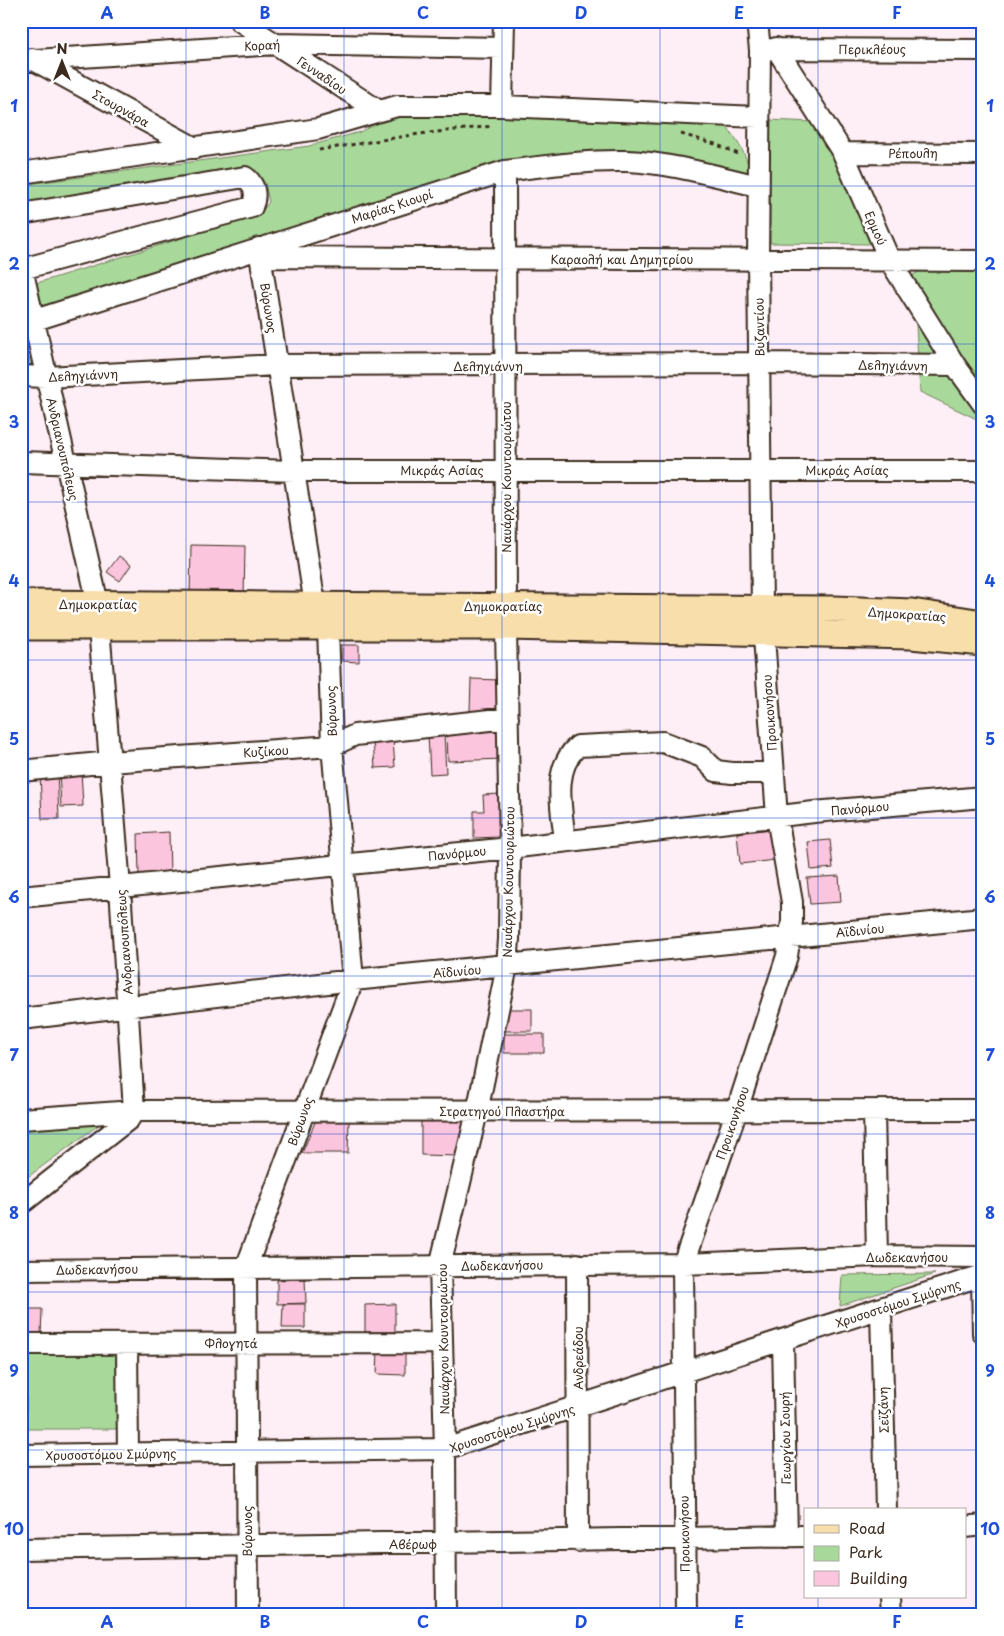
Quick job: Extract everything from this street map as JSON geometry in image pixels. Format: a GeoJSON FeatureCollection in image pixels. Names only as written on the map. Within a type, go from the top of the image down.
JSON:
{"type":"FeatureCollection","features":[{"type":"Feature","properties":{"kind":"main road","name":"Δημοκρατίας"},"geometry":{"type":"LineString","coordinates":[[21,603],[98,615],[328,628],[506,616],[762,609],[912,612],[983,623]]}},
{"type":"Feature","properties":{"kind":"main road","name":"Δημοκρατίας"},"geometry":{"type":"LineString","coordinates":[[21,627],[98,615],[315,605],[763,633],[911,636],[983,643]]}},
{"type":"Feature","properties":{"kind":"street","name":"Γενναδίου"},"geometry":{"type":"LineString","coordinates":[[240,21],[379,111]]}},
{"type":"Feature","properties":{"kind":"street"},"geometry":{"type":"LineString","coordinates":[[502,106],[504,21]]}},
{"type":"Feature","properties":{"kind":"street","name":"Βυζαντίου"},"geometry":{"type":"LineString","coordinates":[[757,21],[768,49],[758,117],[763,633]]}},
{"type":"Feature","properties":{"kind":"street","name":"Κοραή"},"geometry":{"type":"LineString","coordinates":[[25,58],[276,44],[503,48]]}},
{"type":"Feature","properties":{"kind":"street","name":"Περικλέους"},"geometry":{"type":"LineString","coordinates":[[768,49],[983,50]]}},
{"type":"Feature","properties":{"kind":"street","name":"Ερμού"},"geometry":{"type":"LineString","coordinates":[[768,49],[843,153],[890,261],[983,404]]}},
{"type":"Feature","properties":{"kind":"street","name":"Στουρνάρα"},"geometry":{"type":"LineString","coordinates":[[25,58],[195,148]]}},
{"type":"Feature","properties":{"kind":"street"},"geometry":{"type":"LineString","coordinates":[[21,173],[318,129],[397,106],[502,106],[758,117]]}},
{"type":"Feature","properties":{"kind":"street","name":"Ρέπουλη"},"geometry":{"type":"LineString","coordinates":[[843,153],[983,154]]}},
{"type":"Feature","properties":{"kind":"street","name":"Μαρίας Κιουρί"},"geometry":{"type":"LineString","coordinates":[[35,320],[260,253],[505,171],[556,164],[626,162],[689,169],[758,186]]}},
{"type":"Feature","properties":{"kind":"street","name":"Ναυάρχου Κουντουριώτου"},"geometry":{"type":"LineString","coordinates":[[446,1615],[445,1449],[440,1266],[477,1112],[508,966],[510,848],[506,616],[505,171]]}},
{"type":"Feature","properties":{"kind":"street"},"geometry":{"type":"LineString","coordinates":[[21,214],[245,177],[253,186],[256,199],[252,207],[22,267]]}},
{"type":"Feature","properties":{"kind":"street","name":"Καραολή και Δημητρίου"},"geometry":{"type":"LineString","coordinates":[[260,253],[505,259],[983,261]]}},
{"type":"Feature","properties":{"kind":"street","name":"Βύρωνος"},"geometry":{"type":"LineString","coordinates":[[260,253],[315,605]]}},
{"type":"Feature","properties":{"kind":"street","name":"Ανδριανουπόλεως"},"geometry":{"type":"LineString","coordinates":[[22,267],[98,615],[129,1006],[134,1111]]}},
{"type":"Feature","properties":{"kind":"street","name":"Δεληγιάννη"},"geometry":{"type":"LineString","coordinates":[[21,376],[46,377],[277,366],[759,363],[956,365]]}},
{"type":"Feature","properties":{"kind":"street","name":"Μικράς Ασίας"},"geometry":{"type":"LineString","coordinates":[[21,462],[294,471],[983,470]]}},
{"type":"Feature","properties":{"kind":"street","name":"Βύρωνος"},"geometry":{"type":"LineString","coordinates":[[248,1615],[246,1268],[353,980],[332,746],[328,628]]}},
{"type":"Feature","properties":{"kind":"street","name":"Προικονήσου"},"geometry":{"type":"LineString","coordinates":[[686,1615],[683,1264],[737,1110],[787,956],[791,937],[792,902],[778,817],[763,633]]}},
{"type":"Feature","properties":{"kind":"street","name":"Κυζίκου"},"geometry":{"type":"LineString","coordinates":[[21,771],[110,762],[332,746],[355,735],[508,718]]}},
{"type":"Feature","properties":{"kind":"street"},"geometry":{"type":"LineString","coordinates":[[565,841],[559,784],[569,753],[578,746],[663,742],[702,756],[716,771],[774,773]]}},
{"type":"Feature","properties":{"kind":"street","name":"Πανόρμου"},"geometry":{"type":"LineString","coordinates":[[21,897],[510,848],[778,817],[983,797]]}},
{"type":"Feature","properties":{"kind":"street","name":"Αϊδινίου"},"geometry":{"type":"LineString","coordinates":[[21,1018],[353,980],[983,918]]}},
{"type":"Feature","properties":{"kind":"street","name":"Στρατηγού Πλαστήρα"},"geometry":{"type":"LineString","coordinates":[[21,1119],[134,1111],[983,1110]]}},
{"type":"Feature","properties":{"kind":"street"},"geometry":{"type":"LineString","coordinates":[[21,1204],[129,1119],[134,1111]]}},
{"type":"Feature","properties":{"kind":"street"},"geometry":{"type":"LineString","coordinates":[[874,1111],[877,1256]]}},
{"type":"Feature","properties":{"kind":"street","name":"Δωδεκανήσου"},"geometry":{"type":"LineString","coordinates":[[21,1270],[683,1264],[877,1256],[982,1270]]}},
{"type":"Feature","properties":{"kind":"street","name":"Ανδρεάδου"},"geometry":{"type":"LineString","coordinates":[[577,1264],[578,1541]]}},
{"type":"Feature","properties":{"kind":"street"},"geometry":{"type":"LineString","coordinates":[[982,1270],[983,1333]]}},
{"type":"Feature","properties":{"kind":"street","name":"Χρυσοστόμου Σμύρνης"},"geometry":{"type":"LineString","coordinates":[[21,1455],[445,1449],[881,1310],[982,1270]]}},
{"type":"Feature","properties":{"kind":"street","name":"Σεϊζάνη"},"geometry":{"type":"LineString","coordinates":[[881,1310],[886,1508]]}},
{"type":"Feature","properties":{"kind":"street","name":"Γεωργίου Σουρή"},"geometry":{"type":"LineString","coordinates":[[783,1340],[796,1536]]}},
{"type":"Feature","properties":{"kind":"street","name":"Φλογητά"},"geometry":{"type":"LineString","coordinates":[[21,1344],[441,1343]]}},
{"type":"Feature","properties":{"kind":"street"},"geometry":{"type":"LineString","coordinates":[[127,1344],[128,1454]]}},
{"type":"Feature","properties":{"kind":"street"},"geometry":{"type":"LineString","coordinates":[[966,1527],[983,1525]]}},
{"type":"Feature","properties":{"kind":"street","name":"Αβέρωφ"},"geometry":{"type":"LineString","coordinates":[[21,1549],[796,1536]]}},
{"type":"Feature","properties":{"kind":"street"},"geometry":{"type":"LineString","coordinates":[[890,1598],[891,1615]]}},
{"type":"Feature","properties":{"kind":"path"},"geometry":{"type":"LineString","coordinates":[[316,150],[419,134],[500,126]]}},
{"type":"Feature","properties":{"kind":"path"},"geometry":{"type":"LineString","coordinates":[[677,132],[715,144],[758,162]]}},
{"type":"Feature","properties":{"kind":"green space"},"geometry":{"type":"Polygon","coordinates":[[[458,111],[722,121],[746,157],[751,183],[680,166],[526,166],[40,315],[34,284],[260,214],[269,202],[265,183],[256,170],[237,170],[21,204],[21,185],[309,146],[360,132],[390,116],[458,111]]]}},
{"type":"Feature","properties":{"kind":"green space"},"geometry":{"type":"Polygon","coordinates":[[[770,120],[812,122],[877,234],[875,244],[770,243],[770,120]]]}},
{"type":"Feature","properties":{"kind":"green space"},"geometry":{"type":"Polygon","coordinates":[[[940,261],[983,261],[983,422],[920,392],[913,275],[940,261]]]}},
{"type":"Feature","properties":{"kind":"green space"},"geometry":{"type":"Polygon","coordinates":[[[21,322],[32,371],[21,370],[21,322]]]}},
{"type":"Feature","properties":{"kind":"green space"},"geometry":{"type":"Polygon","coordinates":[[[104,1121],[21,1182],[21,1129],[104,1121]]]}},
{"type":"Feature","properties":{"kind":"green space"},"geometry":{"type":"Polygon","coordinates":[[[935,1274],[840,1306],[842,1275],[935,1274]]]}},
{"type":"Feature","properties":{"kind":"green space"},"geometry":{"type":"Polygon","coordinates":[[[27,1350],[123,1350],[123,1429],[26,1429],[27,1350]]]}},
{"type":"Feature","properties":{"kind":"building"},"geometry":{"type":"Polygon","coordinates":[[[191,545],[245,546],[244,597],[190,596],[191,545]]]}},
{"type":"Feature","properties":{"kind":"building"},"geometry":{"type":"Polygon","coordinates":[[[119,556],[131,565],[120,581],[107,572],[119,556]]]}},
{"type":"Feature","properties":{"kind":"building"},"geometry":{"type":"Polygon","coordinates":[[[342,645],[359,645],[359,662],[342,661],[342,645]]]}},
{"type":"Feature","properties":{"kind":"building"},"geometry":{"type":"Polygon","coordinates":[[[471,679],[500,680],[499,713],[470,712],[471,679]]]}},
{"type":"Feature","properties":{"kind":"building"},"geometry":{"type":"Polygon","coordinates":[[[502,730],[503,759],[448,761],[447,732],[502,730]]]}},
{"type":"Feature","properties":{"kind":"building"},"geometry":{"type":"Polygon","coordinates":[[[444,733],[446,773],[430,774],[428,734],[444,733]]]}},
{"type":"Feature","properties":{"kind":"building"},"geometry":{"type":"Polygon","coordinates":[[[393,740],[395,767],[375,768],[373,741],[393,740]]]}},
{"type":"Feature","properties":{"kind":"building"},"geometry":{"type":"Polygon","coordinates":[[[81,770],[83,806],[61,807],[59,771],[81,770]]]}},
{"type":"Feature","properties":{"kind":"building"},"geometry":{"type":"Polygon","coordinates":[[[57,771],[59,819],[42,819],[40,772],[57,771]]]}},
{"type":"Feature","properties":{"kind":"building"},"geometry":{"type":"Polygon","coordinates":[[[500,794],[500,837],[474,838],[474,811],[484,811],[483,795],[500,794]]]}},
{"type":"Feature","properties":{"kind":"building"},"geometry":{"type":"Polygon","coordinates":[[[772,829],[775,860],[740,864],[737,833],[772,829]]]}},
{"type":"Feature","properties":{"kind":"building"},"geometry":{"type":"Polygon","coordinates":[[[169,832],[170,875],[139,876],[138,834],[169,832]]]}},
{"type":"Feature","properties":{"kind":"building"},"geometry":{"type":"Polygon","coordinates":[[[830,840],[833,868],[811,870],[808,842],[830,840]]]}},
{"type":"Feature","properties":{"kind":"building"},"geometry":{"type":"Polygon","coordinates":[[[839,876],[841,902],[810,904],[807,878],[839,876]]]}},
{"type":"Feature","properties":{"kind":"building"},"geometry":{"type":"Polygon","coordinates":[[[505,1009],[532,1009],[532,1031],[505,1031],[505,1009]]]}},
{"type":"Feature","properties":{"kind":"building"},"geometry":{"type":"Polygon","coordinates":[[[504,1034],[544,1034],[544,1053],[504,1053],[504,1034]]]}},
{"type":"Feature","properties":{"kind":"building"},"geometry":{"type":"Polygon","coordinates":[[[21,1071],[24,1103],[21,1104],[21,1071]]]}},
{"type":"Feature","properties":{"kind":"building"},"geometry":{"type":"Polygon","coordinates":[[[316,1120],[349,1121],[348,1153],[302,1153],[316,1120]]]}},
{"type":"Feature","properties":{"kind":"building"},"geometry":{"type":"Polygon","coordinates":[[[421,1120],[467,1121],[459,1156],[421,1155],[421,1120]]]}},
{"type":"Feature","properties":{"kind":"building"},"geometry":{"type":"Polygon","coordinates":[[[305,1279],[306,1303],[277,1304],[277,1280],[305,1279]]]}},
{"type":"Feature","properties":{"kind":"building"},"geometry":{"type":"Polygon","coordinates":[[[283,1304],[305,1304],[305,1328],[282,1328],[283,1304]]]}},
{"type":"Feature","properties":{"kind":"building"},"geometry":{"type":"Polygon","coordinates":[[[395,1304],[395,1332],[365,1332],[365,1305],[395,1304]]]}},
{"type":"Feature","properties":{"kind":"building"},"geometry":{"type":"Polygon","coordinates":[[[21,1309],[42,1309],[41,1336],[21,1335],[21,1309]]]}},
{"type":"Feature","properties":{"kind":"building"},"geometry":{"type":"Polygon","coordinates":[[[378,1350],[405,1350],[405,1375],[377,1374],[378,1350]]]}}]}
